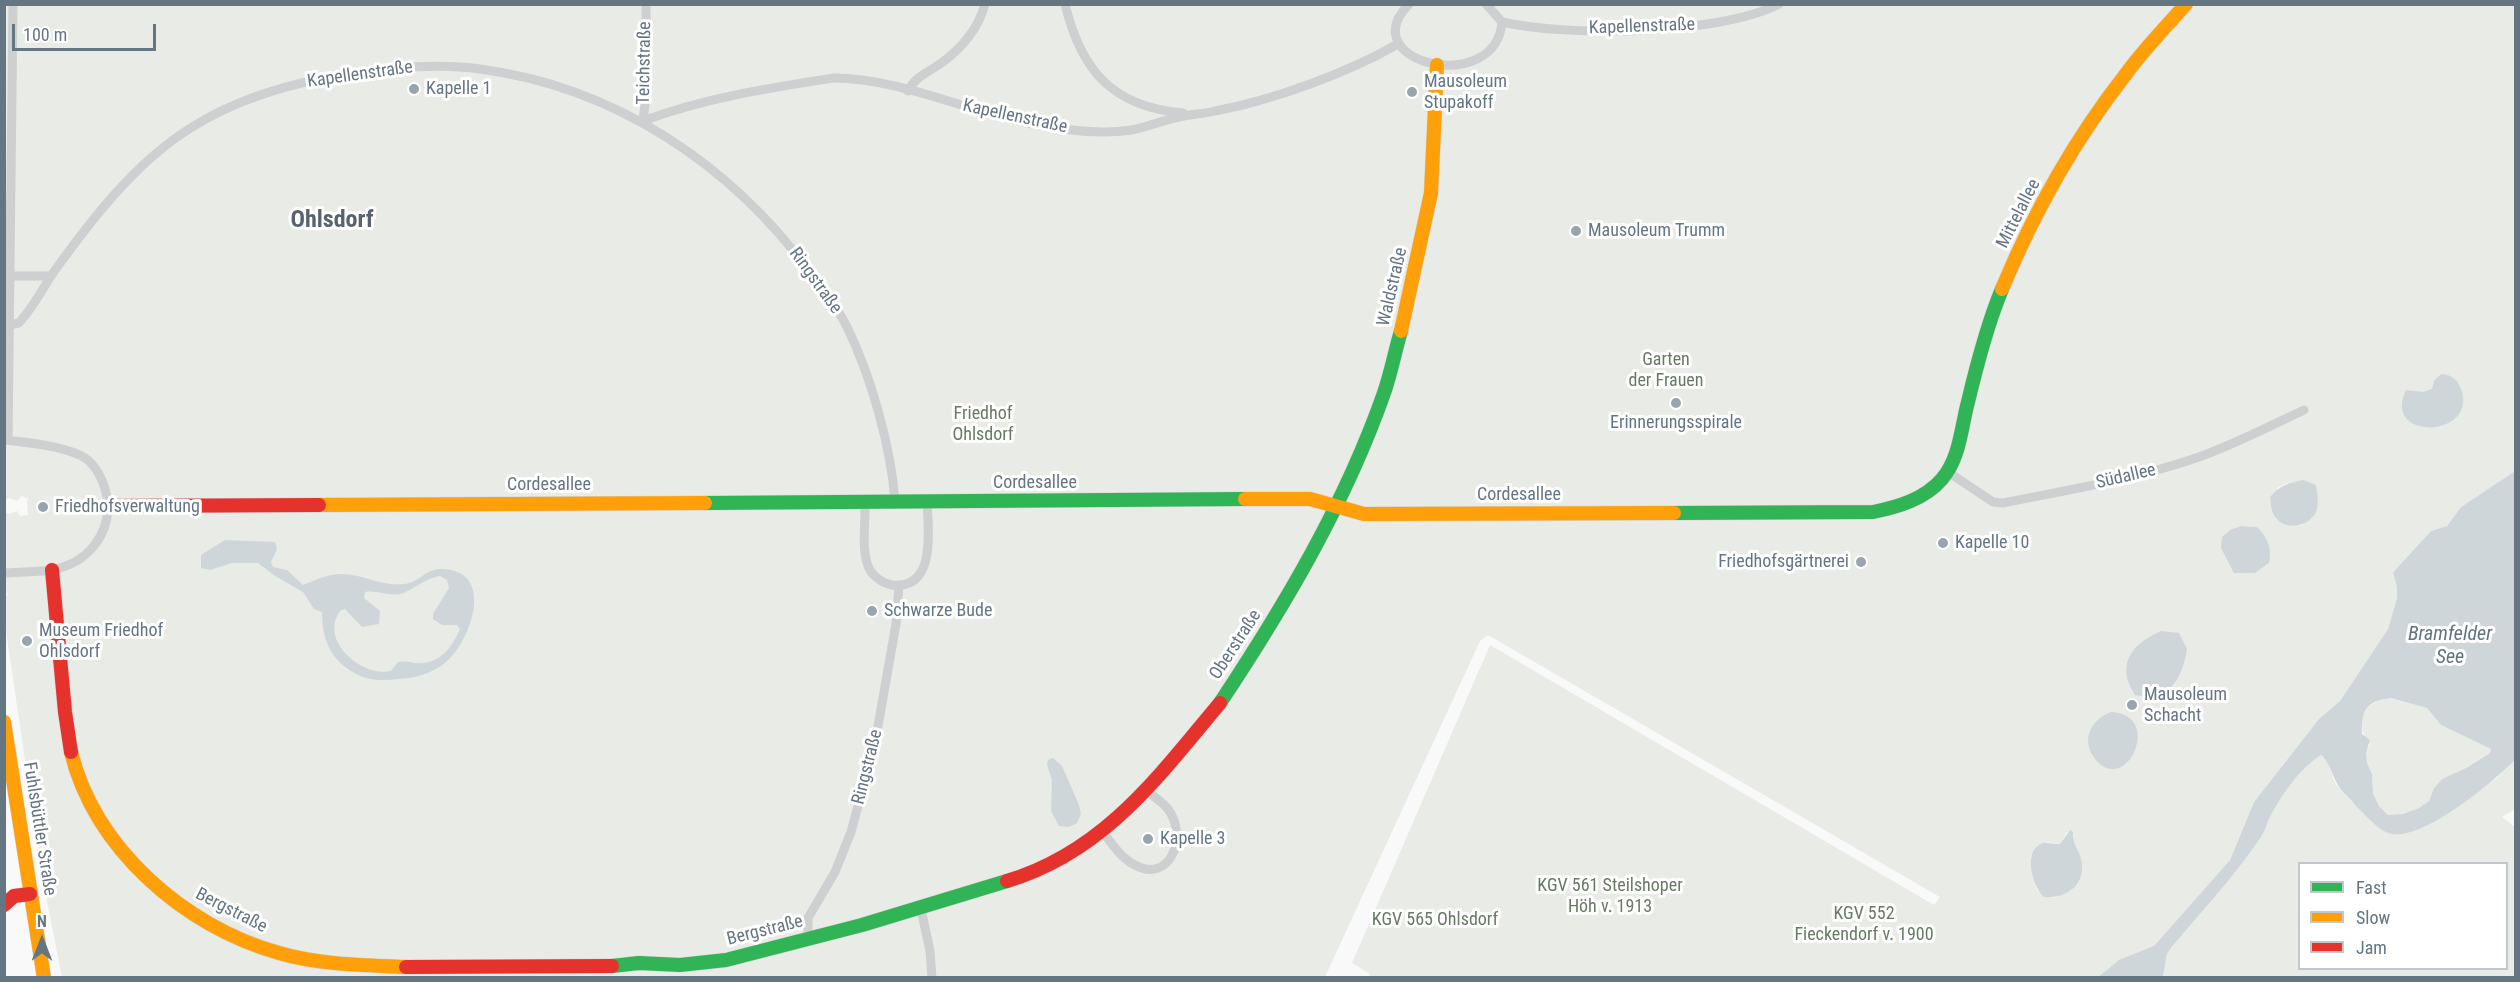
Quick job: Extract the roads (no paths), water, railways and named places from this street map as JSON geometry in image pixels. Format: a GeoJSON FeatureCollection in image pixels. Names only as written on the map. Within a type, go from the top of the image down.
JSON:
{"type":"FeatureCollection","features":[{"type":"Feature","properties":{"kind":"street"},"geometry":{"type":"LineString","coordinates":[[4,573],[52,570],[82,558],[101,537],[107,521],[108,506],[106,489],[95,468],[84,457],[68,450],[6,440],[13,4]]}},
{"type":"Feature","properties":{"kind":"street","name":"Teichstraße"},"geometry":{"type":"LineString","coordinates":[[643,121],[646,95],[646,4]]}},
{"type":"Feature","properties":{"kind":"street"},"geometry":{"type":"LineString","coordinates":[[908,91],[912,82],[939,65],[971,36],[985,4]]}},
{"type":"Feature","properties":{"kind":"street","name":"Kapellenstraße"},"geometry":{"type":"LineString","coordinates":[[1065,4],[1069,21],[1081,47],[1107,87],[1132,102],[1166,112],[1193,114]]}},
{"type":"Feature","properties":{"kind":"street"},"geometry":{"type":"LineString","coordinates":[[1410,4],[1397,24],[1398,44],[1417,60],[1437,65],[1458,64],[1492,48],[1498,39],[1502,22],[1486,4]]}},
{"type":"Feature","properties":{"kind":"street","name":"Kapellenstraße"},"geometry":{"type":"LineString","coordinates":[[1502,22],[1539,28],[1637,31],[1709,24],[1741,18],[1765,12],[1779,4]]}},
{"type":"Feature","properties":{"kind":"street","name":"Mittelallee"},"geometry":{"type":"LineString","coordinates":[[1948,472],[1956,451],[1974,378],[1999,295],[2030,230],[2066,162],[2126,73],[2186,4]]}},
{"type":"Feature","properties":{"kind":"street","name":"Kapellenstraße"},"geometry":{"type":"LineString","coordinates":[[9,325],[19,323],[95,218],[159,150],[190,128],[218,113],[255,98],[317,78],[411,67],[482,69],[558,86],[643,121],[673,110],[726,97],[833,78],[850,78],[908,91],[1025,123],[1070,130],[1131,130],[1193,114],[1216,111],[1324,78],[1374,58],[1398,44]]}},
{"type":"Feature","properties":{"kind":"street","name":"Waldstraße"},"geometry":{"type":"LineString","coordinates":[[1337,506],[1385,391],[1417,265],[1434,169],[1437,65]]}},
{"type":"Feature","properties":{"kind":"street","name":"Ringstraße"},"geometry":{"type":"LineString","coordinates":[[643,121],[701,160],[748,201],[796,252],[839,313],[848,329],[868,383],[886,441],[895,501]]}},
{"type":"Feature","properties":{"kind":"street"},"geometry":{"type":"LineString","coordinates":[[10,276],[51,276]]}},
{"type":"Feature","properties":{"kind":"street","name":"Südallee"},"geometry":{"type":"LineString","coordinates":[[1948,472],[1993,502],[2003,503],[2179,464],[2223,448],[2304,410]]}},
{"type":"Feature","properties":{"kind":"street","name":"Cordesallee"},"geometry":{"type":"LineString","coordinates":[[108,506],[1310,499],[1364,514],[1873,512],[1896,508],[1928,492],[1948,472]]}},
{"type":"Feature","properties":{"kind":"street"},"geometry":{"type":"LineString","coordinates":[[865,501],[868,568],[876,578],[887,584],[899,585],[919,576],[925,566],[927,501]]}},
{"type":"Feature","properties":{"kind":"street","name":"Oberstraße"},"geometry":{"type":"LineString","coordinates":[[862,925],[921,909],[1035,872],[1103,832],[1147,791],[1220,703],[1276,616],[1337,506]]}},
{"type":"Feature","properties":{"kind":"street","name":"Bergstraße"},"geometry":{"type":"LineString","coordinates":[[52,570],[69,739],[76,767],[93,805],[115,840],[141,872],[172,900],[206,923],[243,941],[279,953],[308,959],[418,968],[604,972],[630,962],[675,971],[862,925]]}},
{"type":"Feature","properties":{"kind":"street","name":"Ringstraße"},"geometry":{"type":"LineString","coordinates":[[808,938],[808,918],[835,872],[851,832],[876,743],[896,624],[899,585]]}},
{"type":"Feature","properties":{"kind":"street","name":"Fuhlsbüttler Straße"},"geometry":{"type":"LineString","coordinates":[[4,722],[44,978]]}},
{"type":"Feature","properties":{"kind":"street"},"geometry":{"type":"LineString","coordinates":[[1103,832],[1119,852],[1135,866],[1148,869],[1162,866],[1170,859],[1177,848],[1178,837],[1175,822],[1168,808],[1147,791]]}},
{"type":"Feature","properties":{"kind":"street"},"geometry":{"type":"LineString","coordinates":[[6,900],[14,896],[30,894]]}},
{"type":"Feature","properties":{"kind":"street"},"geometry":{"type":"LineString","coordinates":[[921,909],[930,951],[932,978]]}},
{"type":"Feature","properties":{"kind":"water"},"geometry":{"type":"Polygon","coordinates":[[[2441,374],[2454,378],[2461,389],[2463,405],[2456,417],[2445,425],[2431,427],[2417,425],[2407,419],[2402,407],[2406,390],[2423,392],[2432,389],[2434,381],[2441,374]]]}},
{"type":"Feature","properties":{"kind":"water","name":"Bramfelder See"},"geometry":{"type":"Polygon","coordinates":[[[2515,471],[2515,760],[2474,796],[2455,809],[2436,821],[2402,834],[2388,833],[2365,815],[2340,788],[2321,755],[2291,784],[2249,854],[2171,948],[2167,954],[2163,977],[2098,977],[2119,960],[2154,946],[2230,860],[2254,802],[2319,719],[2340,701],[2388,629],[2397,598],[2393,573],[2431,531],[2447,526],[2461,507],[2515,471]],[[2391,698],[2371,704],[2364,713],[2362,734],[2370,740],[2366,753],[2372,774],[2373,793],[2379,806],[2388,815],[2403,814],[2419,808],[2429,801],[2434,788],[2442,779],[2468,767],[2490,753],[2491,749],[2441,725],[2427,708],[2391,698]]]}},
{"type":"Feature","properties":{"kind":"water"},"geometry":{"type":"Polygon","coordinates":[[[2303,480],[2316,485],[2318,503],[2315,515],[2300,525],[2282,523],[2274,514],[2270,497],[2285,485],[2303,480]]]}},
{"type":"Feature","properties":{"kind":"water"},"geometry":{"type":"Polygon","coordinates":[[[2241,526],[2257,527],[2268,544],[2269,563],[2255,573],[2234,573],[2221,548],[2222,537],[2232,529],[2241,526]]]}},
{"type":"Feature","properties":{"kind":"water"},"geometry":{"type":"Polygon","coordinates":[[[225,540],[275,542],[277,549],[271,562],[273,567],[287,570],[303,585],[337,574],[396,584],[409,583],[435,570],[458,572],[469,581],[474,593],[474,608],[464,639],[455,653],[440,667],[411,677],[374,680],[351,671],[332,653],[323,630],[322,612],[314,609],[303,592],[258,563],[232,563],[210,570],[201,568],[201,555],[225,540]],[[440,576],[435,577],[400,594],[365,592],[364,598],[380,611],[379,624],[362,627],[345,609],[341,610],[335,621],[335,633],[339,644],[356,662],[380,672],[391,671],[398,662],[422,663],[435,660],[446,652],[460,629],[457,625],[442,625],[433,619],[433,614],[449,588],[447,580],[440,576]]]}},
{"type":"Feature","properties":{"kind":"water"},"geometry":{"type":"Polygon","coordinates":[[[2161,631],[2179,633],[2187,649],[2182,670],[2172,686],[2165,692],[2147,696],[2135,695],[2127,674],[2130,656],[2142,642],[2161,631]]]}},
{"type":"Feature","properties":{"kind":"water"},"geometry":{"type":"Polygon","coordinates":[[[2111,712],[2127,716],[2135,725],[2138,738],[2135,750],[2128,761],[2119,768],[2108,768],[2096,760],[2091,753],[2088,739],[2098,720],[2111,712]]]}},
{"type":"Feature","properties":{"kind":"water"},"geometry":{"type":"Polygon","coordinates":[[[1053,758],[1062,766],[1079,805],[1081,814],[1077,823],[1069,827],[1059,826],[1051,811],[1052,780],[1047,765],[1048,760],[1053,758]]]}},
{"type":"Feature","properties":{"kind":"water"},"geometry":{"type":"Polygon","coordinates":[[[2070,830],[2073,832],[2081,859],[2081,876],[2078,883],[2067,892],[2044,897],[2033,878],[2032,854],[2035,848],[2043,843],[2060,844],[2070,830]]]}},
{"type":"Feature","properties":{"kind":"place","name":"Kapelle 1"},"geometry":{"type":"Point","coordinates":[414,89]}},
{"type":"Feature","properties":{"kind":"place","name":"Mausoleum Stupakoff"},"geometry":{"type":"Point","coordinates":[1412,92]}},
{"type":"Feature","properties":{"kind":"place","name":"Mausoleum Trumm"},"geometry":{"type":"Point","coordinates":[1576,231]}},
{"type":"Feature","properties":{"kind":"place","name":"Erinnerungsspirale"},"geometry":{"type":"Point","coordinates":[1676,403]}},
{"type":"Feature","properties":{"kind":"place","name":"Friedhofsverwaltung"},"geometry":{"type":"Point","coordinates":[43,507]}},
{"type":"Feature","properties":{"kind":"place","name":"Kapelle 10"},"geometry":{"type":"Point","coordinates":[1943,543]}},
{"type":"Feature","properties":{"kind":"place","name":"Friedhofsgärtnerei"},"geometry":{"type":"Point","coordinates":[1861,562]}},
{"type":"Feature","properties":{"kind":"place","name":"Schwarze Bude"},"geometry":{"type":"Point","coordinates":[872,611]}},
{"type":"Feature","properties":{"kind":"place","name":"Museum Friedhof Ohlsdorf"},"geometry":{"type":"Point","coordinates":[27,641]}},
{"type":"Feature","properties":{"kind":"place","name":"Mausoleum Schacht"},"geometry":{"type":"Point","coordinates":[2132,705]}},
{"type":"Feature","properties":{"kind":"place","name":"Kapelle 3"},"geometry":{"type":"Point","coordinates":[1148,839]}},
{"type":"Feature","properties":{"kind":"district","name":"Ohlsdorf"},"geometry":{"type":"Point","coordinates":[332,221]}},
{"type":"Feature","properties":{"kind":"park label","name":"Garten der Frauen"},"geometry":{"type":"Point","coordinates":[1666,370]}},
{"type":"Feature","properties":{"kind":"park label","name":"Friedhof Ohlsdorf"},"geometry":{"type":"Point","coordinates":[983,424]}},
{"type":"Feature","properties":{"kind":"park label","name":"KGV 561 Steilshoper Höh v. 1913"},"geometry":{"type":"Point","coordinates":[1610,896]}},
{"type":"Feature","properties":{"kind":"park label","name":"KGV 565 Ohlsdorf"},"geometry":{"type":"Point","coordinates":[1435,920]}},
{"type":"Feature","properties":{"kind":"park label","name":"KGV 552 Fieckendorf v. 1900"},"geometry":{"type":"Point","coordinates":[1864,924]}}]}
